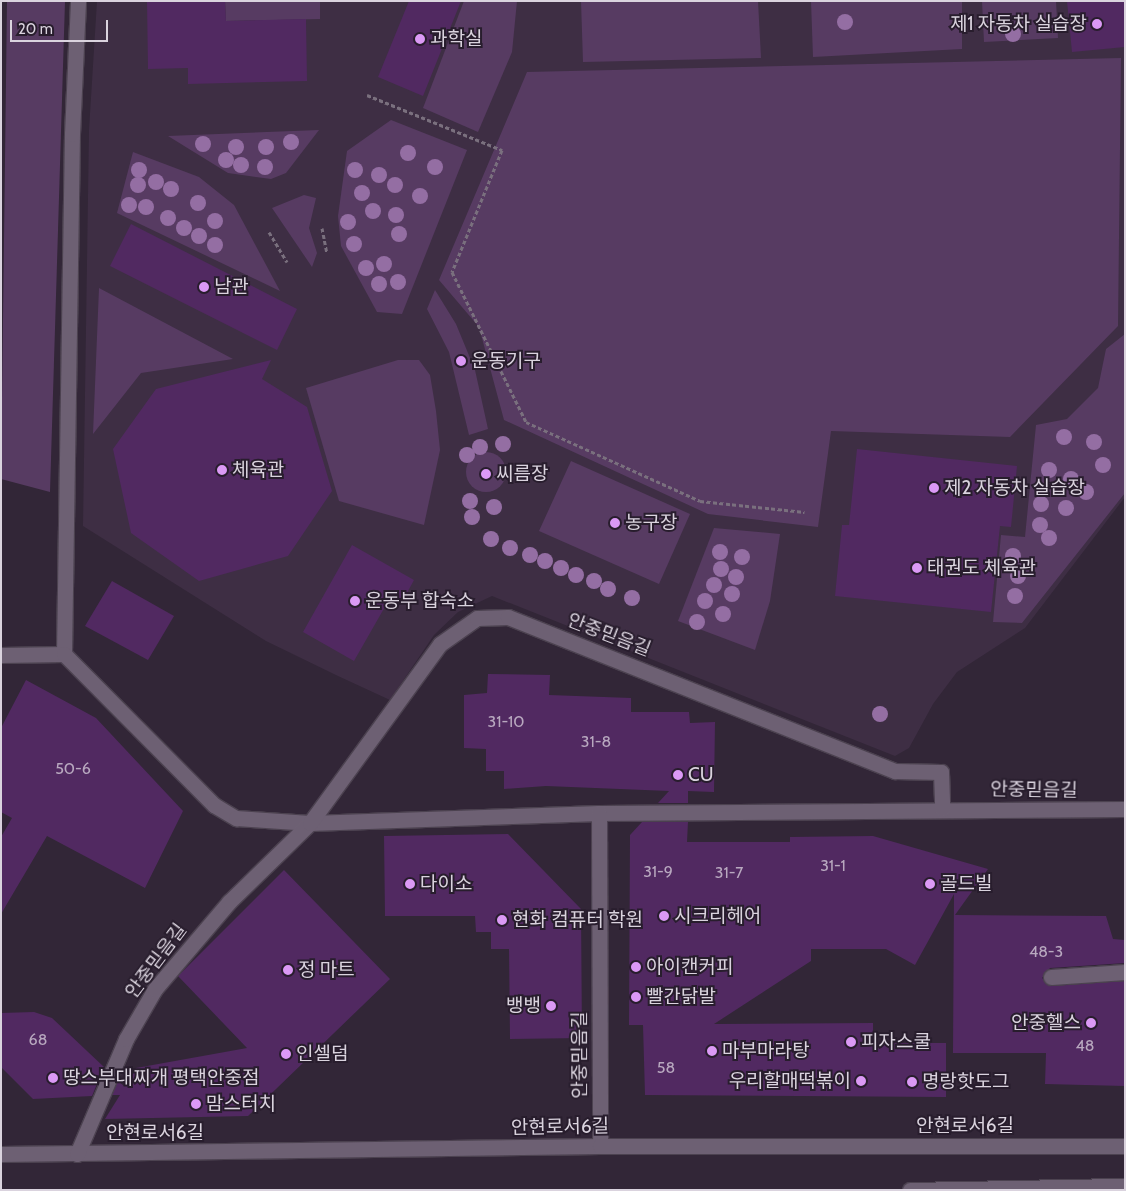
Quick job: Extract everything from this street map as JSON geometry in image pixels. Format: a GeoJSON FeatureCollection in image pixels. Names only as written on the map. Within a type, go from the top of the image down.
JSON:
{"type":"FeatureCollection","features":[{"type":"Feature","properties":{"kind":"street"},"geometry":{"type":"LineString","coordinates":[[1,655],[64,654],[72,134],[78,1]]}},
{"type":"Feature","properties":{"kind":"street","name":"안중믿음길"},"geometry":{"type":"LineString","coordinates":[[77,1154],[126,1039],[155,989],[229,902],[310,822],[440,644],[477,618],[508,617],[895,771],[941,772],[942,808]]}},
{"type":"Feature","properties":{"kind":"street","name":"안중믿음길"},"geometry":{"type":"LineString","coordinates":[[64,654],[214,805],[236,818],[310,822],[599,813],[942,808],[1125,809]]}},
{"type":"Feature","properties":{"kind":"street","name":"안중믿음길"},"geometry":{"type":"LineString","coordinates":[[599,813],[600,1146]]}},
{"type":"Feature","properties":{"kind":"street"},"geometry":{"type":"LineString","coordinates":[[1051,977],[1125,972]]}},
{"type":"Feature","properties":{"kind":"street","name":"안현로서6길"},"geometry":{"type":"LineString","coordinates":[[1,1154],[600,1146],[1123,1142]]}},
{"type":"Feature","properties":{"kind":"street"},"geometry":{"type":"LineString","coordinates":[[910,1190],[1125,1186]]}},
{"type":"Feature","properties":{"kind":"path"},"geometry":{"type":"LineString","coordinates":[[367,95],[502,150],[452,272],[526,422],[700,501],[804,512]]}},
{"type":"Feature","properties":{"kind":"path"},"geometry":{"type":"LineString","coordinates":[[322,228],[327,253]]}},
{"type":"Feature","properties":{"kind":"path"},"geometry":{"type":"LineString","coordinates":[[269,232],[287,262]]}},
{"type":"Feature","properties":{"kind":"shaded area"},"geometry":{"type":"Polygon","coordinates":[[[7,1],[65,1],[50,492],[1,479],[7,1]]]}},
{"type":"Feature","properties":{"kind":"shaded area"},"geometry":{"type":"Polygon","coordinates":[[[97,1],[1125,1],[1125,497],[1025,628],[957,672],[933,704],[909,748],[895,756],[492,596],[458,612],[434,635],[390,700],[338,676],[266,641],[83,526],[89,130],[97,1]]]}},
{"type":"Feature","properties":{"kind":"shaded area"},"geometry":{"type":"Polygon","coordinates":[[[225,1],[320,1],[320,19],[226,21],[225,1]]]}},
{"type":"Feature","properties":{"kind":"shaded area"},"geometry":{"type":"Polygon","coordinates":[[[464,1],[517,1],[512,52],[478,132],[423,108],[464,1]]]}},
{"type":"Feature","properties":{"kind":"shaded area"},"geometry":{"type":"Polygon","coordinates":[[[581,1],[758,1],[761,58],[583,62],[581,1]]]}},
{"type":"Feature","properties":{"kind":"shaded area"},"geometry":{"type":"Polygon","coordinates":[[[811,1],[962,1],[962,49],[813,57],[811,1]]]}},
{"type":"Feature","properties":{"kind":"shaded area"},"geometry":{"type":"Polygon","coordinates":[[[982,1],[1056,1],[1058,38],[984,42],[982,1]]]}},
{"type":"Feature","properties":{"kind":"shaded area"},"geometry":{"type":"Polygon","coordinates":[[[1121,58],[1118,326],[1010,437],[831,431],[818,527],[708,514],[504,420],[479,327],[439,280],[527,72],[1121,58]]]}},
{"type":"Feature","properties":{"kind":"shaded area"},"geometry":{"type":"Polygon","coordinates":[[[391,120],[467,150],[402,314],[377,312],[341,246],[338,216],[347,151],[391,120]]]}},
{"type":"Feature","properties":{"kind":"shaded area"},"geometry":{"type":"Polygon","coordinates":[[[319,130],[286,173],[271,179],[228,173],[168,136],[319,130]]]}},
{"type":"Feature","properties":{"kind":"shaded area"},"geometry":{"type":"Polygon","coordinates":[[[133,152],[199,177],[234,205],[280,291],[117,213],[133,152]]]}},
{"type":"Feature","properties":{"kind":"shaded area"},"geometry":{"type":"Polygon","coordinates":[[[304,195],[316,198],[309,228],[317,253],[312,267],[272,208],[304,195]]]}},
{"type":"Feature","properties":{"kind":"shaded area"},"geometry":{"type":"Polygon","coordinates":[[[99,288],[233,359],[141,373],[93,434],[99,288]]]}},
{"type":"Feature","properties":{"kind":"shaded area","name":"운동기구"},"geometry":{"type":"Polygon","coordinates":[[[435,290],[456,324],[475,370],[488,429],[469,435],[449,352],[427,309],[435,290]]]}},
{"type":"Feature","properties":{"kind":"shaded area"},"geometry":{"type":"Polygon","coordinates":[[[1125,334],[1125,493],[1022,623],[993,622],[1001,535],[1025,537],[1036,425],[1067,419],[1098,388],[1106,349],[1125,334]]]}},
{"type":"Feature","properties":{"kind":"shaded area"},"geometry":{"type":"Polygon","coordinates":[[[398,360],[419,360],[430,375],[436,411],[440,450],[424,525],[339,501],[306,388],[398,360]]]}},
{"type":"Feature","properties":{"kind":"shaded area","name":"씨름장"},"geometry":{"type":"Polygon","coordinates":[[[486,452],[500,458],[506,472],[500,486],[486,492],[472,486],[466,472],[472,458],[486,452]]]}},
{"type":"Feature","properties":{"kind":"shaded area","name":"농구장"},"geometry":{"type":"Polygon","coordinates":[[[571,461],[690,514],[659,584],[539,531],[571,461]]]}},
{"type":"Feature","properties":{"kind":"shaded area"},"geometry":{"type":"Polygon","coordinates":[[[714,528],[780,534],[770,601],[755,650],[678,621],[714,528]]]}},
{"type":"Feature","properties":{"kind":"building"},"geometry":{"type":"Polygon","coordinates":[[[147,1],[225,1],[226,21],[306,19],[307,81],[188,84],[188,68],[148,69],[147,1]]]}},
{"type":"Feature","properties":{"kind":"building","name":"과학실"},"geometry":{"type":"Polygon","coordinates":[[[409,1],[461,1],[423,96],[378,77],[409,1]]]}},
{"type":"Feature","properties":{"kind":"building","name":"제1 자동차 실습장"},"geometry":{"type":"Polygon","coordinates":[[[1067,1],[1125,1],[1125,47],[1072,52],[1067,1]]]}},
{"type":"Feature","properties":{"kind":"building","name":"남관"},"geometry":{"type":"Polygon","coordinates":[[[131,224],[297,309],[277,350],[110,266],[131,224]]]}},
{"type":"Feature","properties":{"kind":"building","name":"체육관"},"geometry":{"type":"Polygon","coordinates":[[[271,360],[262,379],[307,407],[332,491],[288,556],[199,581],[131,533],[113,449],[156,389],[271,360]]]}},
{"type":"Feature","properties":{"kind":"building"},"geometry":{"type":"Polygon","coordinates":[[[857,449],[1017,466],[1011,527],[1000,526],[991,612],[835,596],[842,525],[849,525],[857,449]]]}},
{"type":"Feature","properties":{"kind":"building","name":"운동부 합숙소"},"geometry":{"type":"Polygon","coordinates":[[[352,545],[414,580],[401,604],[390,598],[354,661],[303,632],[352,545]]]}},
{"type":"Feature","properties":{"kind":"building"},"geometry":{"type":"Polygon","coordinates":[[[112,581],[174,616],[148,660],[85,626],[112,581]]]}},
{"type":"Feature","properties":{"kind":"building"},"geometry":{"type":"Polygon","coordinates":[[[488,674],[550,675],[549,695],[631,698],[631,712],[689,712],[690,723],[715,722],[714,792],[688,791],[688,803],[658,803],[669,791],[546,786],[504,789],[504,771],[486,771],[486,749],[464,748],[464,695],[487,693],[488,674]]]}},
{"type":"Feature","properties":{"kind":"building"},"geometry":{"type":"Polygon","coordinates":[[[26,680],[96,718],[183,811],[145,888],[47,836],[1,914],[1,837],[12,818],[1,812],[1,728],[26,680]]]}},
{"type":"Feature","properties":{"kind":"building"},"geometry":{"type":"Polygon","coordinates":[[[642,822],[688,822],[687,842],[790,842],[790,837],[873,836],[988,869],[955,915],[1106,916],[1113,939],[1125,940],[1125,963],[1050,968],[1042,978],[1052,986],[1125,981],[1125,1086],[1045,1084],[1046,1053],[953,1053],[954,894],[915,965],[886,949],[811,949],[811,961],[714,1024],[873,1023],[873,1043],[946,1043],[946,1097],[645,1095],[643,1025],[629,1025],[630,835],[642,822]]]}},
{"type":"Feature","properties":{"kind":"building"},"geometry":{"type":"Polygon","coordinates":[[[508,834],[581,909],[582,1038],[510,1039],[509,949],[491,949],[491,932],[476,932],[475,916],[385,916],[384,836],[508,834]]]}},
{"type":"Feature","properties":{"kind":"building"},"geometry":{"type":"Polygon","coordinates":[[[284,870],[390,979],[248,1116],[105,1119],[120,1095],[112,1095],[118,1081],[124,1086],[136,1068],[247,1048],[178,976],[284,870]]]}},
{"type":"Feature","properties":{"kind":"building"},"geometry":{"type":"Polygon","coordinates":[[[34,1012],[52,1018],[104,1067],[92,1096],[33,1099],[1,1067],[1,1013],[34,1012]]]}},
{"type":"Feature","properties":{"kind":"place","name":"제1 자동차 실습장"},"geometry":{"type":"Point","coordinates":[1097,24]}},
{"type":"Feature","properties":{"kind":"place","name":"과학실"},"geometry":{"type":"Point","coordinates":[420,39]}},
{"type":"Feature","properties":{"kind":"place","name":"남관"},"geometry":{"type":"Point","coordinates":[204,287]}},
{"type":"Feature","properties":{"kind":"place","name":"운동기구"},"geometry":{"type":"Point","coordinates":[461,361]}},
{"type":"Feature","properties":{"kind":"place","name":"체육관"},"geometry":{"type":"Point","coordinates":[222,470]}},
{"type":"Feature","properties":{"kind":"place","name":"씨름장"},"geometry":{"type":"Point","coordinates":[486,474]}},
{"type":"Feature","properties":{"kind":"place","name":"제2 자동차 실습장"},"geometry":{"type":"Point","coordinates":[934,488]}},
{"type":"Feature","properties":{"kind":"place","name":"농구장"},"geometry":{"type":"Point","coordinates":[615,523]}},
{"type":"Feature","properties":{"kind":"place","name":"태권도 체육관"},"geometry":{"type":"Point","coordinates":[917,568]}},
{"type":"Feature","properties":{"kind":"place","name":"운동부 합숙소"},"geometry":{"type":"Point","coordinates":[355,601]}},
{"type":"Feature","properties":{"kind":"place","name":"CU"},"geometry":{"type":"Point","coordinates":[678,775]}},
{"type":"Feature","properties":{"kind":"place","name":"다이소"},"geometry":{"type":"Point","coordinates":[410,884]}},
{"type":"Feature","properties":{"kind":"place","name":"골드빌"},"geometry":{"type":"Point","coordinates":[930,884]}},
{"type":"Feature","properties":{"kind":"place","name":"시크리헤어"},"geometry":{"type":"Point","coordinates":[664,916]}},
{"type":"Feature","properties":{"kind":"place","name":"현화 컴퓨터 학원"},"geometry":{"type":"Point","coordinates":[502,920]}},
{"type":"Feature","properties":{"kind":"place","name":"아이캔커피"},"geometry":{"type":"Point","coordinates":[636,967]}},
{"type":"Feature","properties":{"kind":"place","name":"정 마트"},"geometry":{"type":"Point","coordinates":[288,970]}},
{"type":"Feature","properties":{"kind":"place","name":"빨간닭발"},"geometry":{"type":"Point","coordinates":[636,997]}},
{"type":"Feature","properties":{"kind":"place","name":"뱅뱅"},"geometry":{"type":"Point","coordinates":[551,1006]}},
{"type":"Feature","properties":{"kind":"place","name":"안중헬스"},"geometry":{"type":"Point","coordinates":[1091,1023]}},
{"type":"Feature","properties":{"kind":"place","name":"피자스쿨"},"geometry":{"type":"Point","coordinates":[851,1042]}},
{"type":"Feature","properties":{"kind":"place","name":"마부마라탕"},"geometry":{"type":"Point","coordinates":[712,1051]}},
{"type":"Feature","properties":{"kind":"place","name":"인셀덤"},"geometry":{"type":"Point","coordinates":[286,1054]}},
{"type":"Feature","properties":{"kind":"place","name":"땅스부대찌개 평택안중점"},"geometry":{"type":"Point","coordinates":[53,1078]}},
{"type":"Feature","properties":{"kind":"place","name":"우리할매떡볶이"},"geometry":{"type":"Point","coordinates":[861,1081]}},
{"type":"Feature","properties":{"kind":"place","name":"명랑핫도그"},"geometry":{"type":"Point","coordinates":[912,1082]}},
{"type":"Feature","properties":{"kind":"place","name":"맘스터치"},"geometry":{"type":"Point","coordinates":[196,1104]}}]}
